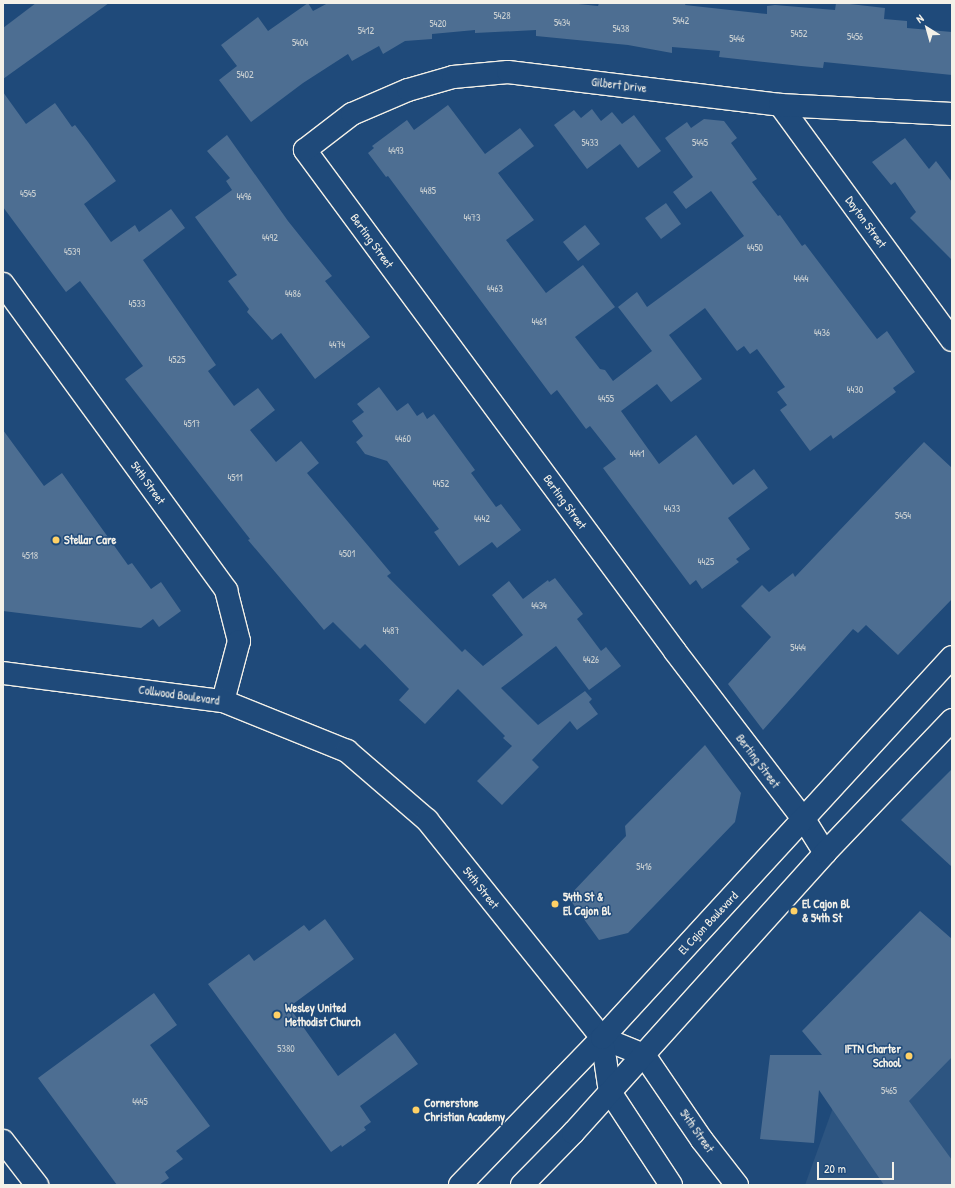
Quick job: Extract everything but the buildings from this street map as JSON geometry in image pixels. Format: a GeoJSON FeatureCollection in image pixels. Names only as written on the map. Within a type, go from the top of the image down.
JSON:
{"type":"FeatureCollection","features":[{"type":"Feature","properties":{"kind":"main road","name":"Gilbert Drive"},"geometry":{"type":"LineString","coordinates":[[305,150],[352,114],[408,90],[453,77],[508,72],[780,105],[952,114]]}},
{"type":"Feature","properties":{"kind":"main road","name":"Dayton Street"},"geometry":{"type":"LineString","coordinates":[[780,105],[952,340]]}},
{"type":"Feature","properties":{"kind":"main road","name":"Berting Street"},"geometry":{"type":"LineString","coordinates":[[305,150],[804,820],[825,853]]}},
{"type":"Feature","properties":{"kind":"main road","name":"54th Street"},"geometry":{"type":"LineString","coordinates":[[3,284],[226,590],[239,641],[223,701]]}},
{"type":"Feature","properties":{"kind":"main road","name":"El Cajon Boulevard"},"geometry":{"type":"LineString","coordinates":[[460,1185],[602,1038],[804,820],[952,657]]}},
{"type":"Feature","properties":{"kind":"main road","name":"Collwood Boulevard"},"geometry":{"type":"LineString","coordinates":[[3,673],[223,701],[347,750]]}},
{"type":"Feature","properties":{"kind":"main road"},"geometry":{"type":"LineString","coordinates":[[522,1185],[644,1055],[825,853],[952,720]]}},
{"type":"Feature","properties":{"kind":"main road","name":"54th Street"},"geometry":{"type":"LineString","coordinates":[[347,750],[427,820],[602,1038],[644,1055],[702,1140],[737,1185]]}},
{"type":"Feature","properties":{"kind":"main road"},"geometry":{"type":"LineString","coordinates":[[602,1038],[610,1092],[671,1185]]}},
{"type":"Feature","properties":{"kind":"main road"},"geometry":{"type":"LineString","coordinates":[[3,1141],[37,1185]]}},
{"type":"Feature","properties":{"kind":"shaded area","name":"IFTN Charter School"},"geometry":{"type":"Polygon","coordinates":[[[952,969],[952,1185],[805,1185],[843,1080],[952,969]]]}},
{"type":"Feature","properties":{"kind":"place","name":"Stellar Care"},"geometry":{"type":"Point","coordinates":[56,540]}},
{"type":"Feature","properties":{"kind":"place","name":"54th St & El Cajon Bl"},"geometry":{"type":"Point","coordinates":[555,904]}},
{"type":"Feature","properties":{"kind":"place","name":"El Cajon Bl & 54th St"},"geometry":{"type":"Point","coordinates":[794,911]}},
{"type":"Feature","properties":{"kind":"place","name":"Wesley United Methodist Church"},"geometry":{"type":"Point","coordinates":[277,1015]}},
{"type":"Feature","properties":{"kind":"place","name":"IFTN Charter School"},"geometry":{"type":"Point","coordinates":[909,1056]}},
{"type":"Feature","properties":{"kind":"place","name":"Cornerstone Christian Academy"},"geometry":{"type":"Point","coordinates":[416,1110]}}]}
